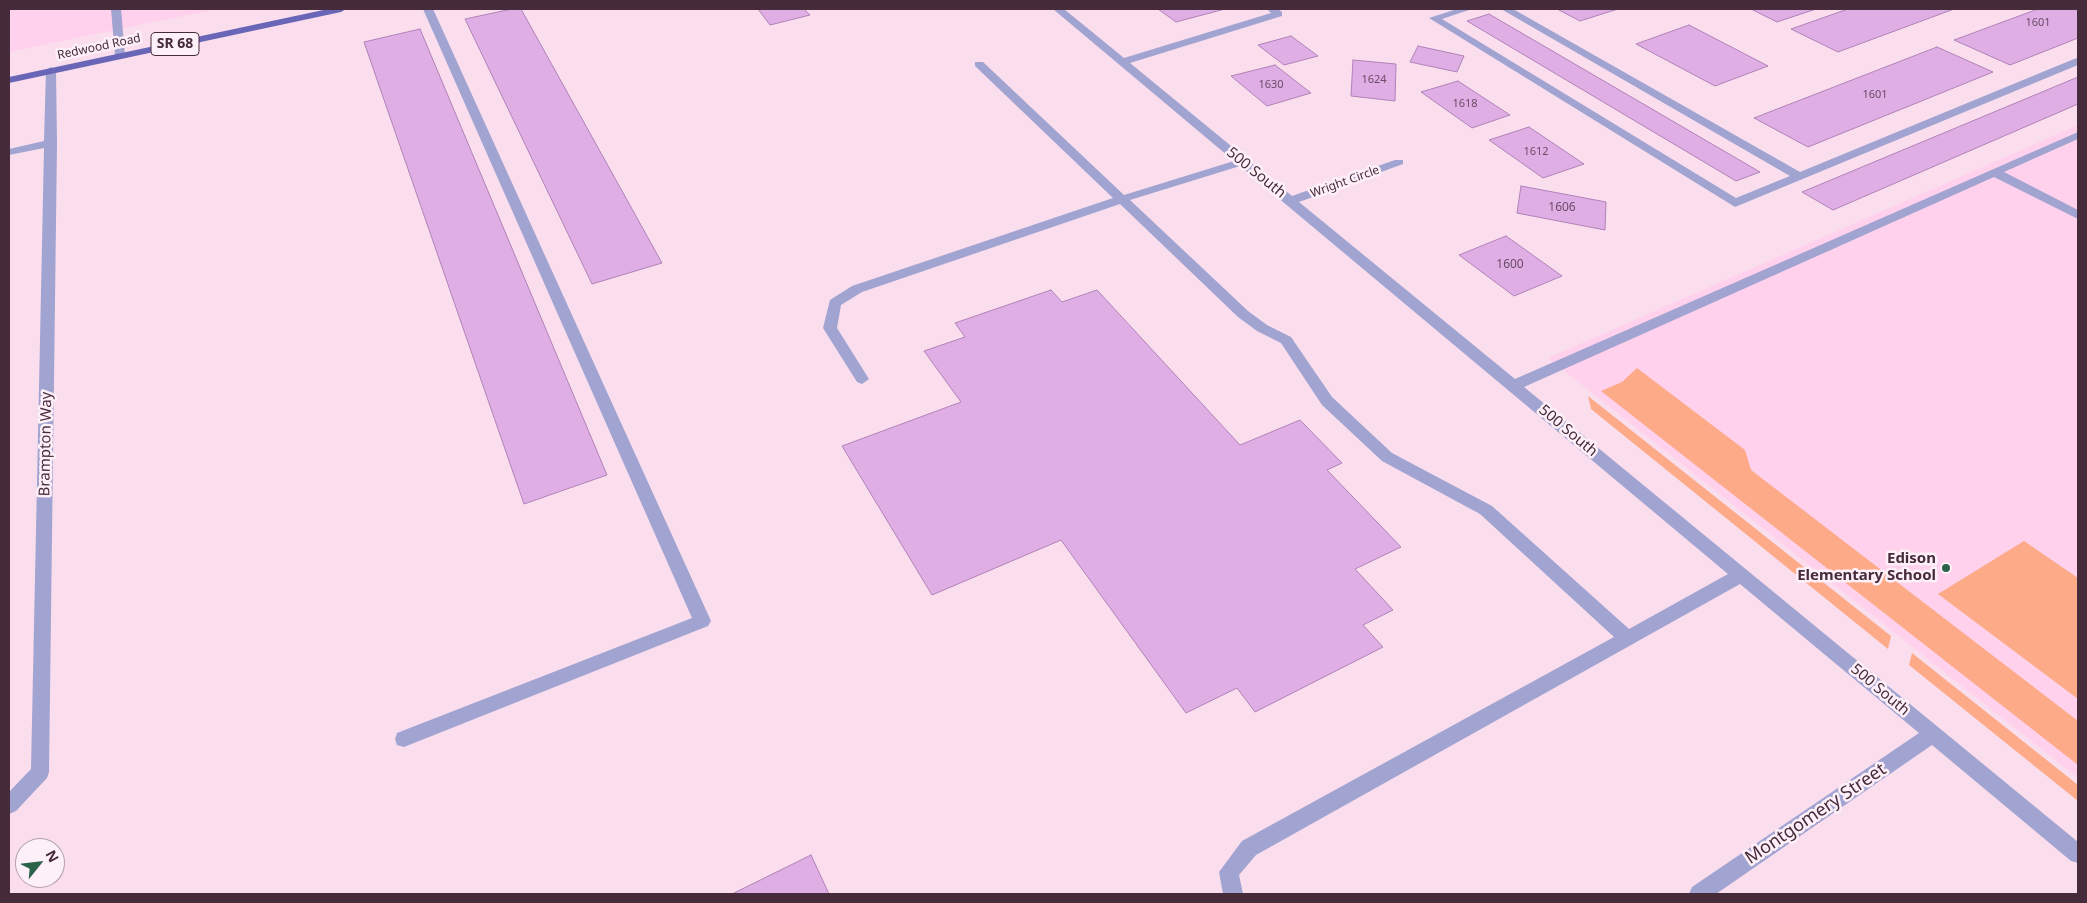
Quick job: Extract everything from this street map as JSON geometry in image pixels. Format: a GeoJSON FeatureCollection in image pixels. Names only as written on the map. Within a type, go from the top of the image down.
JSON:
{"type":"FeatureCollection","features":[{"type":"Feature","properties":{"kind":"main road","name":"Redwood Road"},"geometry":{"type":"LineString","coordinates":[[9,80],[341,9]]}},
{"type":"Feature","properties":{"kind":"street"},"geometry":{"type":"LineString","coordinates":[[116,9],[120,56]]}},
{"type":"Feature","properties":{"kind":"street"},"geometry":{"type":"LineString","coordinates":[[404,738],[702,621],[560,300],[428,9]]}},
{"type":"Feature","properties":{"kind":"street","name":"500 South"},"geometry":{"type":"LineString","coordinates":[[1058,9],[2078,854]]}},
{"type":"Feature","properties":{"kind":"street"},"geometry":{"type":"LineString","coordinates":[[1122,62],[1279,14],[1272,9]]}},
{"type":"Feature","properties":{"kind":"street"},"geometry":{"type":"LineString","coordinates":[[1467,9],[1434,18],[1735,202],[2078,61]]}},
{"type":"Feature","properties":{"kind":"street"},"geometry":{"type":"LineString","coordinates":[[1506,9],[1799,176]]}},
{"type":"Feature","properties":{"kind":"street"},"geometry":{"type":"LineString","coordinates":[[979,64],[1243,314],[1262,328],[1286,340],[1327,400],[1387,457],[1486,510],[1627,638]]}},
{"type":"Feature","properties":{"kind":"street","name":"Brampton Way"},"geometry":{"type":"LineString","coordinates":[[9,805],[40,772],[51,70]]}},
{"type":"Feature","properties":{"kind":"street"},"geometry":{"type":"LineString","coordinates":[[1513,386],[2078,135]]}},
{"type":"Feature","properties":{"kind":"street"},"geometry":{"type":"LineString","coordinates":[[9,152],[51,143]]}},
{"type":"Feature","properties":{"kind":"street"},"geometry":{"type":"LineString","coordinates":[[862,379],[830,328],[835,303],[857,289],[1122,199],[1242,162]]}},
{"type":"Feature","properties":{"kind":"street","name":"Wright Circle"},"geometry":{"type":"LineString","coordinates":[[1291,201],[1399,162]]}},
{"type":"Feature","properties":{"kind":"street"},"geometry":{"type":"LineString","coordinates":[[1994,172],[2078,215]]}},
{"type":"Feature","properties":{"kind":"street"},"geometry":{"type":"LineString","coordinates":[[1233,894],[1229,872],[1248,848],[1741,575]]}},
{"type":"Feature","properties":{"kind":"street","name":"Montgomery Street"},"geometry":{"type":"LineString","coordinates":[[1699,894],[1933,734]]}},
{"type":"Feature","properties":{"kind":"shaded area"},"geometry":{"type":"Polygon","coordinates":[[[9,9],[217,9],[9,52],[9,9]]]}},
{"type":"Feature","properties":{"kind":"shaded area","name":"Edison Elementary School"},"geometry":{"type":"Polygon","coordinates":[[[2078,125],[2078,778],[1548,358],[2078,125]]]}},
{"type":"Feature","properties":{"kind":"shaded area"},"geometry":{"type":"Polygon","coordinates":[[[1637,368],[1745,450],[1751,470],[2078,721],[2078,765],[1601,391],[1622,382],[1637,368]]]}},
{"type":"Feature","properties":{"kind":"shaded area"},"geometry":{"type":"Polygon","coordinates":[[[1588,396],[1891,636],[1888,649],[1591,409],[1588,396]]]}},
{"type":"Feature","properties":{"kind":"shaded area"},"geometry":{"type":"Polygon","coordinates":[[[2024,541],[2078,578],[2078,699],[1938,594],[2024,541]]]}},
{"type":"Feature","properties":{"kind":"shaded area"},"geometry":{"type":"Polygon","coordinates":[[[1912,653],[2078,785],[2078,801],[1909,665],[1912,653]]]}},
{"type":"Feature","properties":{"kind":"building"},"geometry":{"type":"Polygon","coordinates":[[[512,9],[521,9],[662,263],[592,284],[465,19],[512,9]]]}},
{"type":"Feature","properties":{"kind":"building"},"geometry":{"type":"Polygon","coordinates":[[[758,9],[804,9],[810,15],[770,25],[758,9]]]}},
{"type":"Feature","properties":{"kind":"building"},"geometry":{"type":"Polygon","coordinates":[[[1158,9],[1225,9],[1176,22],[1158,9]]]}},
{"type":"Feature","properties":{"kind":"building"},"geometry":{"type":"Polygon","coordinates":[[[1557,9],[1618,9],[1580,21],[1557,9]]]}},
{"type":"Feature","properties":{"kind":"building"},"geometry":{"type":"Polygon","coordinates":[[[1751,9],[1816,9],[1777,22],[1751,9]]]}},
{"type":"Feature","properties":{"kind":"building"},"geometry":{"type":"Polygon","coordinates":[[[1848,9],[1954,9],[1838,52],[1791,29],[1848,9]]]}},
{"type":"Feature","properties":{"kind":"building"},"geometry":{"type":"Polygon","coordinates":[[[2038,9],[2078,9],[2078,38],[2010,65],[1954,40],[2038,9]]]}},
{"type":"Feature","properties":{"kind":"building"},"geometry":{"type":"Polygon","coordinates":[[[1489,14],[1760,172],[1736,181],[1467,21],[1489,14]]]}},
{"type":"Feature","properties":{"kind":"building"},"geometry":{"type":"Polygon","coordinates":[[[1689,25],[1768,66],[1715,86],[1636,44],[1689,25]]]}},
{"type":"Feature","properties":{"kind":"building"},"geometry":{"type":"Polygon","coordinates":[[[420,29],[607,475],[524,504],[364,42],[420,29]]]}},
{"type":"Feature","properties":{"kind":"building"},"geometry":{"type":"Polygon","coordinates":[[[1291,36],[1318,56],[1284,65],[1258,45],[1291,36]]]}},
{"type":"Feature","properties":{"kind":"building"},"geometry":{"type":"Polygon","coordinates":[[[1418,46],[1464,56],[1457,72],[1410,62],[1418,46]]]}},
{"type":"Feature","properties":{"kind":"building"},"geometry":{"type":"Polygon","coordinates":[[[1937,47],[1993,72],[1808,147],[1754,118],[1937,47]]]}},
{"type":"Feature","properties":{"kind":"building"},"geometry":{"type":"Polygon","coordinates":[[[1353,60],[1396,64],[1395,101],[1351,96],[1353,60]]]}},
{"type":"Feature","properties":{"kind":"building"},"geometry":{"type":"Polygon","coordinates":[[[1275,65],[1311,93],[1267,106],[1231,76],[1275,65]]]}},
{"type":"Feature","properties":{"kind":"building"},"geometry":{"type":"Polygon","coordinates":[[[2078,77],[2078,104],[1833,210],[1802,192],[2078,77]]]}},
{"type":"Feature","properties":{"kind":"building"},"geometry":{"type":"Polygon","coordinates":[[[1458,81],[1510,115],[1472,128],[1421,92],[1458,81]]]}},
{"type":"Feature","properties":{"kind":"building"},"geometry":{"type":"Polygon","coordinates":[[[1529,127],[1584,164],[1543,178],[1489,140],[1529,127]]]}},
{"type":"Feature","properties":{"kind":"building"},"geometry":{"type":"Polygon","coordinates":[[[1521,186],[1606,202],[1605,230],[1517,213],[1521,186]]]}},
{"type":"Feature","properties":{"kind":"building"},"geometry":{"type":"Polygon","coordinates":[[[1506,236],[1562,276],[1514,296],[1459,255],[1506,236]]]}},
{"type":"Feature","properties":{"kind":"building"},"geometry":{"type":"Polygon","coordinates":[[[1051,290],[1062,302],[1097,290],[1240,445],[1300,420],[1342,463],[1327,470],[1401,547],[1355,569],[1393,610],[1363,625],[1383,647],[1255,712],[1237,688],[1186,713],[1061,540],[932,595],[842,446],[961,402],[924,351],[965,337],[955,323],[1051,290]]]}},
{"type":"Feature","properties":{"kind":"building"},"geometry":{"type":"Polygon","coordinates":[[[811,855],[829,894],[732,894],[811,855]]]}},
{"type":"Feature","properties":{"kind":"place","name":"Edison Elementary School"},"geometry":{"type":"Point","coordinates":[1946,568]}}]}
